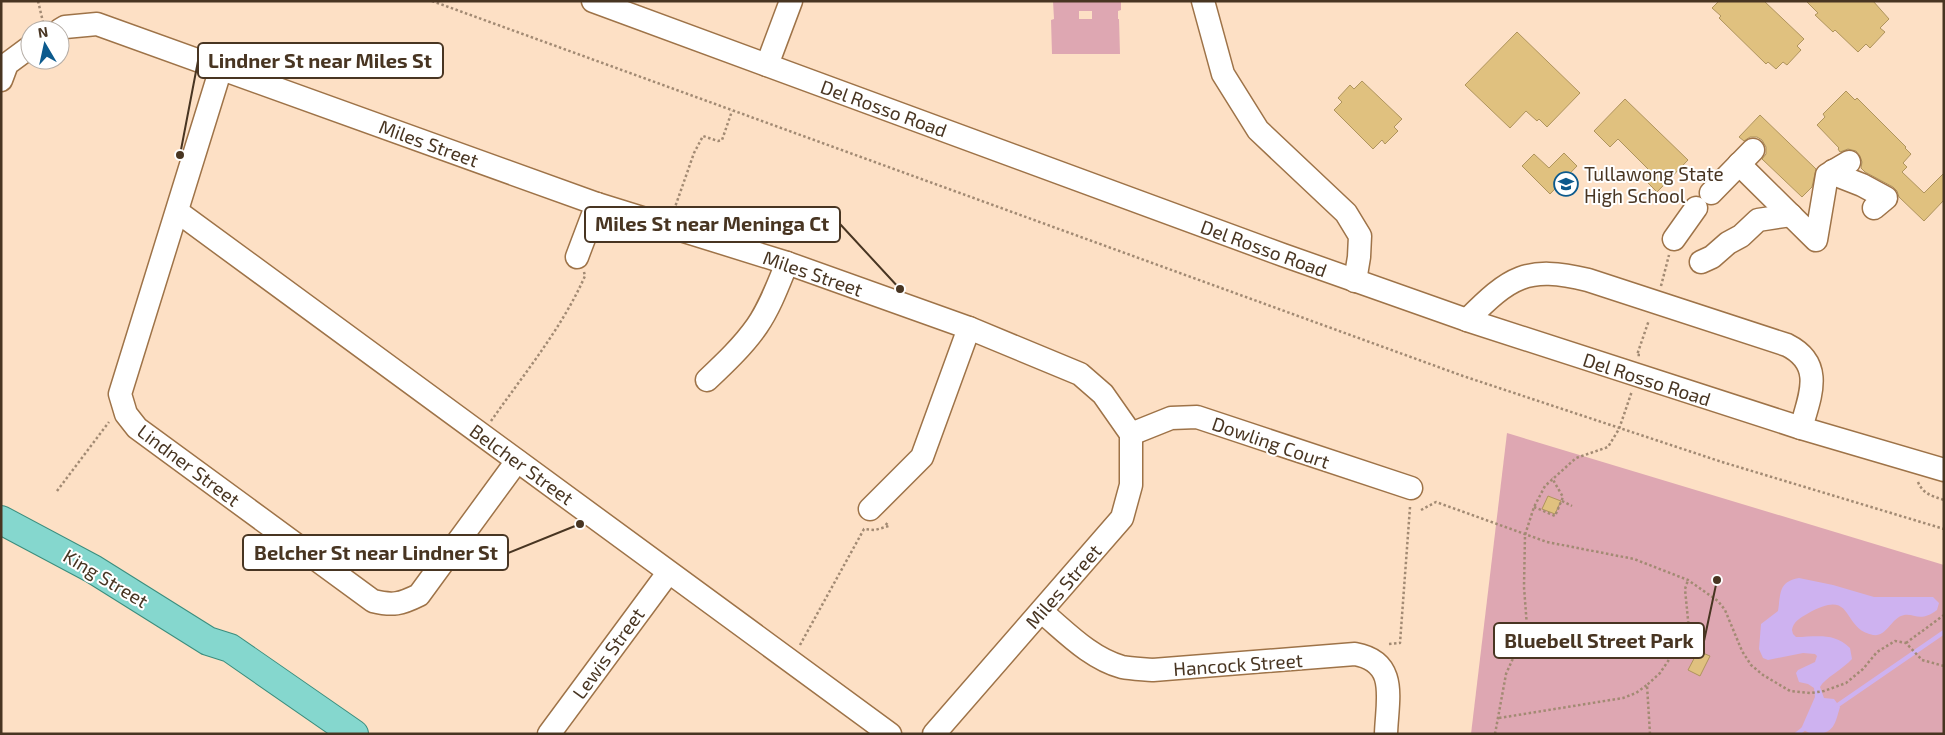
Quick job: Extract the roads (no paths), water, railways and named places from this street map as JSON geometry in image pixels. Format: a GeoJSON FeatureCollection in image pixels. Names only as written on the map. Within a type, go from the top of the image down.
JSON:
{"type":"FeatureCollection","features":[{"type":"Feature","properties":{"kind":"main road","name":"King Street"},"geometry":{"type":"LineString","coordinates":[[1,520],[93,569],[208,641],[230,648],[354,734]]}},
{"type":"Feature","properties":{"kind":"main road","name":"King Street"},"geometry":{"type":"LineString","coordinates":[[208,641],[224,658],[321,734]]}},
{"type":"Feature","properties":{"kind":"street","name":"Del Rosso Road"},"geometry":{"type":"LineString","coordinates":[[593,1],[1355,281],[1467,320],[1801,428],[1944,470]]}},
{"type":"Feature","properties":{"kind":"street"},"geometry":{"type":"LineString","coordinates":[[767,65],[791,1]]}},
{"type":"Feature","properties":{"kind":"street"},"geometry":{"type":"LineString","coordinates":[[1203,1],[1223,74],[1258,130],[1346,213],[1360,236],[1355,281]]}},
{"type":"Feature","properties":{"kind":"street","name":"Miles Street"},"geometry":{"type":"LineString","coordinates":[[70,27],[97,24],[597,204],[787,263],[969,328],[1080,374],[1102,394],[1131,434],[1131,484],[1122,518],[934,734]]}},
{"type":"Feature","properties":{"kind":"street"},"geometry":{"type":"LineString","coordinates":[[1,80],[7,64],[20,54]]}},
{"type":"Feature","properties":{"kind":"street","name":"Lindner Street"},"geometry":{"type":"LineString","coordinates":[[221,68],[178,212],[120,394],[126,414],[137,428],[373,601],[388,604],[404,603],[419,595],[517,460]]}},
{"type":"Feature","properties":{"kind":"street"},"geometry":{"type":"LineString","coordinates":[[1674,239],[1704,200],[1746,157],[1790,215],[1816,240],[1836,169]]}},
{"type":"Feature","properties":{"kind":"street"},"geometry":{"type":"LineString","coordinates":[[1836,169],[1850,195]]}},
{"type":"Feature","properties":{"kind":"street"},"geometry":{"type":"LineString","coordinates":[[1836,169],[1839,176],[1862,185],[1886,198],[1874,208]]}},
{"type":"Feature","properties":{"kind":"street"},"geometry":{"type":"LineString","coordinates":[[577,257],[597,204]]}},
{"type":"Feature","properties":{"kind":"street","name":"Belcher Street"},"geometry":{"type":"LineString","coordinates":[[178,212],[890,734]]}},
{"type":"Feature","properties":{"kind":"street"},"geometry":{"type":"LineString","coordinates":[[1702,262],[1712,257],[1728,243],[1742,236],[1758,220],[1790,215]]}},
{"type":"Feature","properties":{"kind":"street"},"geometry":{"type":"LineString","coordinates":[[707,380],[738,351],[758,326],[772,300],[787,263]]}},
{"type":"Feature","properties":{"kind":"street"},"geometry":{"type":"LineString","coordinates":[[1467,320],[1491,296],[1522,276],[1543,273],[1562,274],[1588,280],[1787,345],[1798,351],[1807,361],[1811,373],[1812,386],[1801,428]]}},
{"type":"Feature","properties":{"kind":"street"},"geometry":{"type":"LineString","coordinates":[[870,509],[922,457],[969,328]]}},
{"type":"Feature","properties":{"kind":"street","name":"Dowling Court"},"geometry":{"type":"LineString","coordinates":[[1131,434],[1171,418],[1197,417],[1411,488]]}},
{"type":"Feature","properties":{"kind":"street","name":"Lewis Street"},"geometry":{"type":"LineString","coordinates":[[549,734],[668,572]]}},
{"type":"Feature","properties":{"kind":"street","name":"Hancock Street"},"geometry":{"type":"LineString","coordinates":[[1042,612],[1092,653],[1123,667],[1153,670],[1355,654],[1364,656],[1384,670],[1388,686],[1386,734]]}},
{"type":"Feature","properties":{"kind":"waterway"},"geometry":{"type":"LineString","coordinates":[[1835,707],[1944,632]]}},
{"type":"Feature","properties":{"kind":"waterway"},"geometry":{"type":"LineString","coordinates":[[1797,734],[1806,727]]}},
{"type":"Feature","properties":{"kind":"place","name":"Lindner St near Miles St"},"geometry":{"type":"Point","coordinates":[180,155]}},
{"type":"Feature","properties":{"kind":"place","name":"Tullawong State High School"},"geometry":{"type":"Point","coordinates":[1566,184]}},
{"type":"Feature","properties":{"kind":"place","name":"Miles St near Meninga Ct"},"geometry":{"type":"Point","coordinates":[900,289]}},
{"type":"Feature","properties":{"kind":"place","name":"Belcher St near Lindner St"},"geometry":{"type":"Point","coordinates":[580,524]}},
{"type":"Feature","properties":{"kind":"place","name":"Bluebell Street Park"},"geometry":{"type":"Point","coordinates":[1717,580]}}]}
